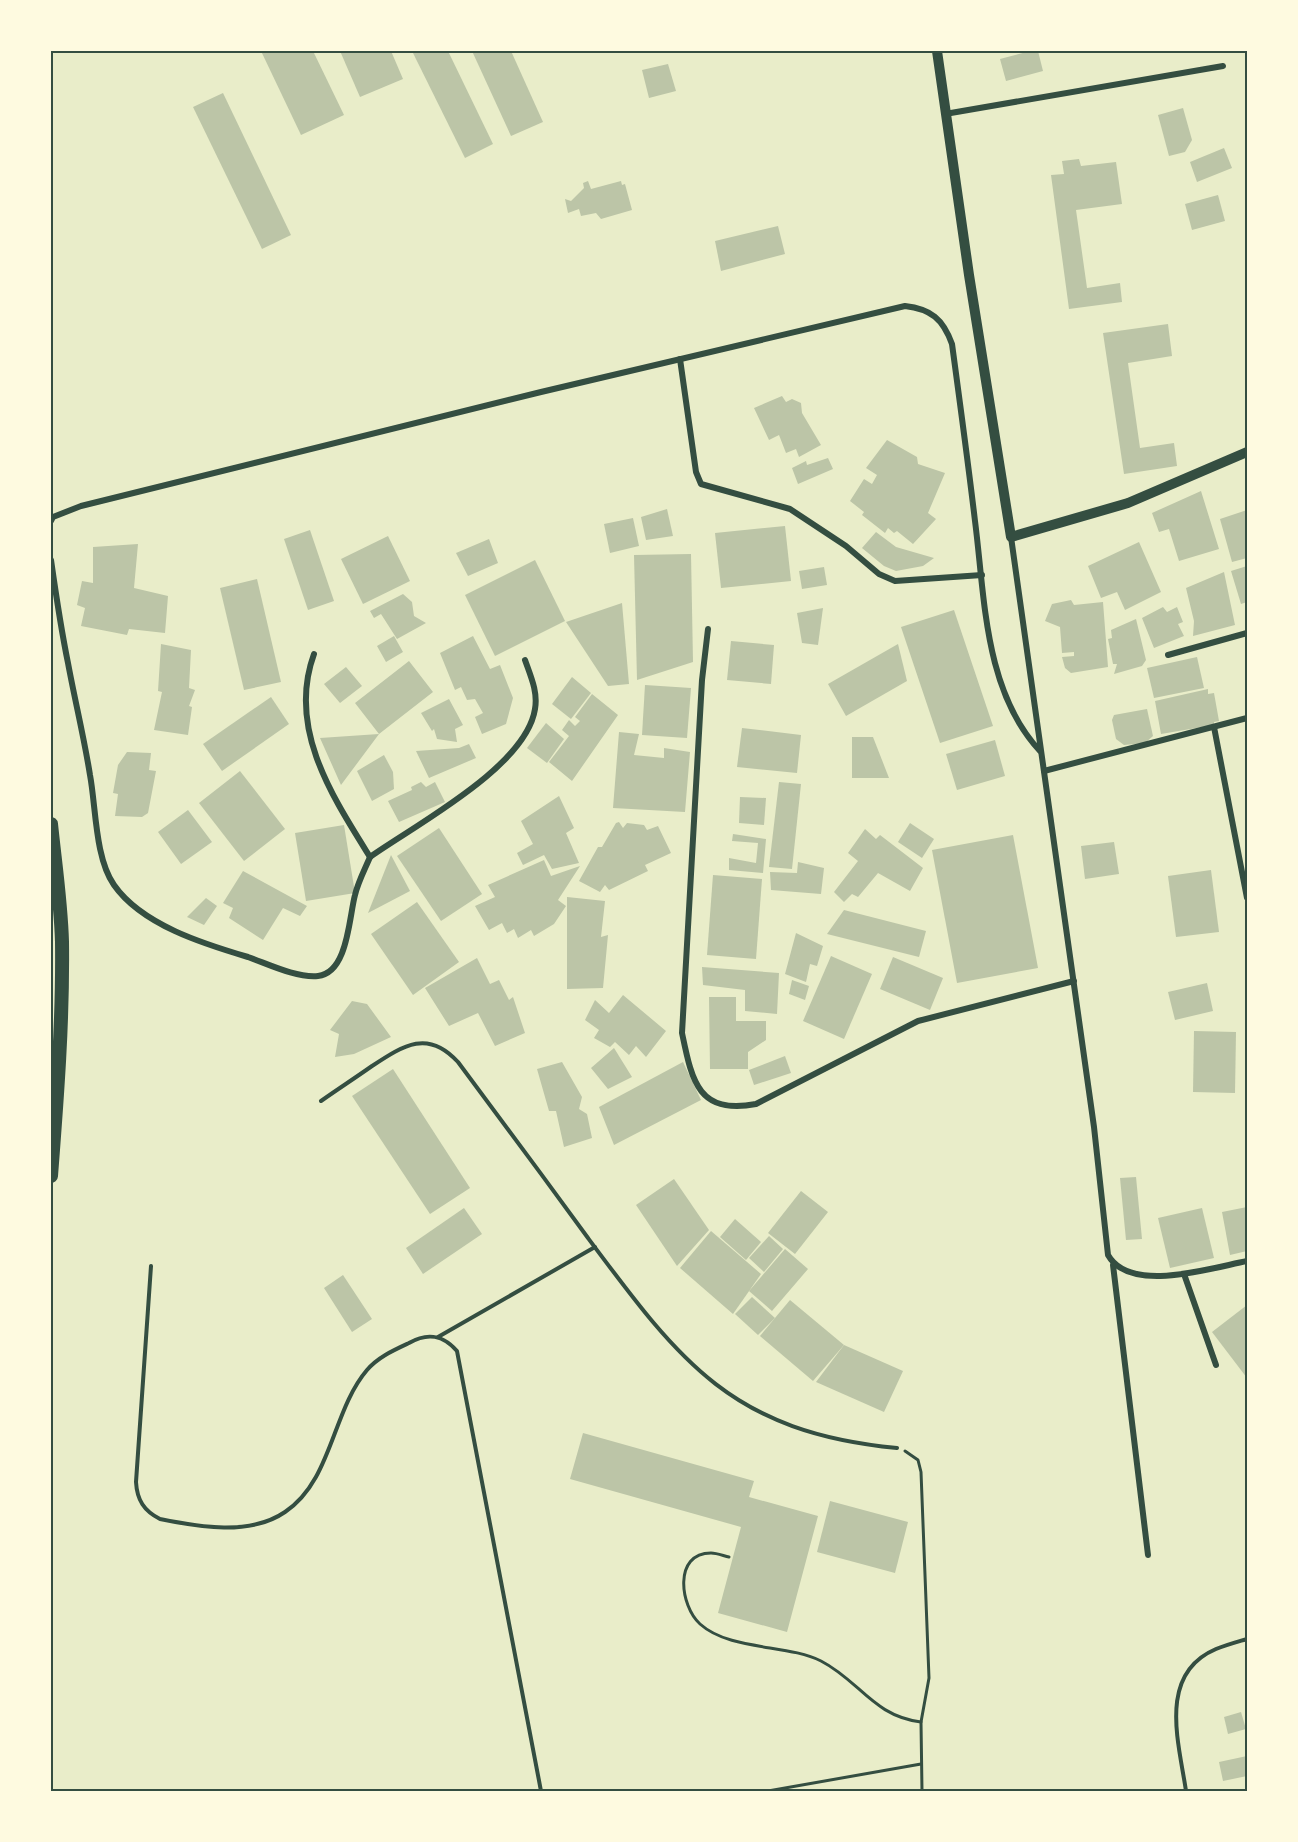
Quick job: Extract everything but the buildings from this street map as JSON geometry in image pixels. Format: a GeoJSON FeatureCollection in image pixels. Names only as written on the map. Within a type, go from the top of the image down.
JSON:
{"type":"FeatureCollection","features":[{"type":"Feature","properties":{"kind":"highway"},"geometry":{"type":"LineString","coordinates":[[51,824],[59,897],[62,991],[60,1057],[51,1176]]}},
{"type":"Feature","properties":{"kind":"street"},"geometry":{"type":"LineString","coordinates":[[937,51],[1011,537],[1074,981],[1094,1127],[1105,1242],[1113,1265],[1148,1555]]}},
{"type":"Feature","properties":{"kind":"street"},"geometry":{"type":"LineString","coordinates":[[945,114],[1223,66]]}},
{"type":"Feature","properties":{"kind":"street"},"geometry":{"type":"LineString","coordinates":[[51,521],[53,517],[81,507],[680,359],[904,306],[922,308],[935,315],[946,328],[952,344],[992,650],[1002,685],[1024,734],[1040,751]]}},
{"type":"Feature","properties":{"kind":"street"},"geometry":{"type":"LineString","coordinates":[[680,359],[696,472],[701,484],[790,509],[846,546],[879,574],[895,581],[982,575]]}},
{"type":"Feature","properties":{"kind":"street"},"geometry":{"type":"LineString","coordinates":[[1011,537],[1085,518],[1128,503],[1247,452]]}},
{"type":"Feature","properties":{"kind":"street"},"geometry":{"type":"LineString","coordinates":[[51,560],[67,660],[90,773],[102,857],[107,874],[115,887],[129,900],[169,928],[193,940],[288,970],[319,976],[331,971],[339,959],[347,938],[355,893],[370,856],[456,801],[509,756],[535,711],[536,690],[525,660]]}},
{"type":"Feature","properties":{"kind":"street"},"geometry":{"type":"LineString","coordinates":[[708,628],[702,680],[682,1033],[696,1083],[708,1099],[720,1107],[736,1108],[756,1104],[918,1021],[1074,981]]}},
{"type":"Feature","properties":{"kind":"street"},"geometry":{"type":"LineString","coordinates":[[1168,655],[1247,633]]}},
{"type":"Feature","properties":{"kind":"street"},"geometry":{"type":"LineString","coordinates":[[314,654],[305,692],[308,731],[328,785],[370,856]]}},
{"type":"Feature","properties":{"kind":"street"},"geometry":{"type":"LineString","coordinates":[[1044,771],[1247,718]]}},
{"type":"Feature","properties":{"kind":"street"},"geometry":{"type":"LineString","coordinates":[[1214,727],[1247,898]]}},
{"type":"Feature","properties":{"kind":"street"},"geometry":{"type":"LineString","coordinates":[[1113,1265],[1120,1270],[1142,1276],[1184,1274],[1247,1261]]}},
{"type":"Feature","properties":{"kind":"street"},"geometry":{"type":"LineString","coordinates":[[1184,1274],[1216,1365]]}},
{"type":"Feature","properties":{"kind":"lane"},"geometry":{"type":"LineString","coordinates":[[321,1101],[403,1047],[427,1043],[439,1046],[458,1062],[670,1344],[705,1378],[753,1409],[805,1432],[851,1443],[897,1448]]}},
{"type":"Feature","properties":{"kind":"lane"},"geometry":{"type":"LineString","coordinates":[[438,1337],[595,1247]]}},
{"type":"Feature","properties":{"kind":"lane"},"geometry":{"type":"LineString","coordinates":[[151,1266],[136,1482],[139,1501],[151,1515],[160,1519],[234,1528],[252,1526],[286,1512],[311,1484],[358,1383],[369,1368],[383,1356],[426,1335],[449,1342],[457,1351],[462,1362],[541,1791]]}},
{"type":"Feature","properties":{"kind":"lane"},"geometry":{"type":"LineString","coordinates":[[1186,1791],[1176,1703],[1187,1672],[1214,1649],[1247,1639]]}},
{"type":"Feature","properties":{"kind":"path"},"geometry":{"type":"LineString","coordinates":[[897,1448],[914,1456],[921,1472],[929,1678],[921,1722],[922,1791]]}},
{"type":"Feature","properties":{"kind":"path"},"geometry":{"type":"LineString","coordinates":[[729,1557],[712,1553],[702,1555],[691,1561],[684,1576],[683,1590],[686,1603],[700,1624],[711,1631],[755,1646],[821,1661],[894,1717],[921,1722]]}},
{"type":"Feature","properties":{"kind":"path"},"geometry":{"type":"LineString","coordinates":[[768,1791],[921,1764]]}}]}
